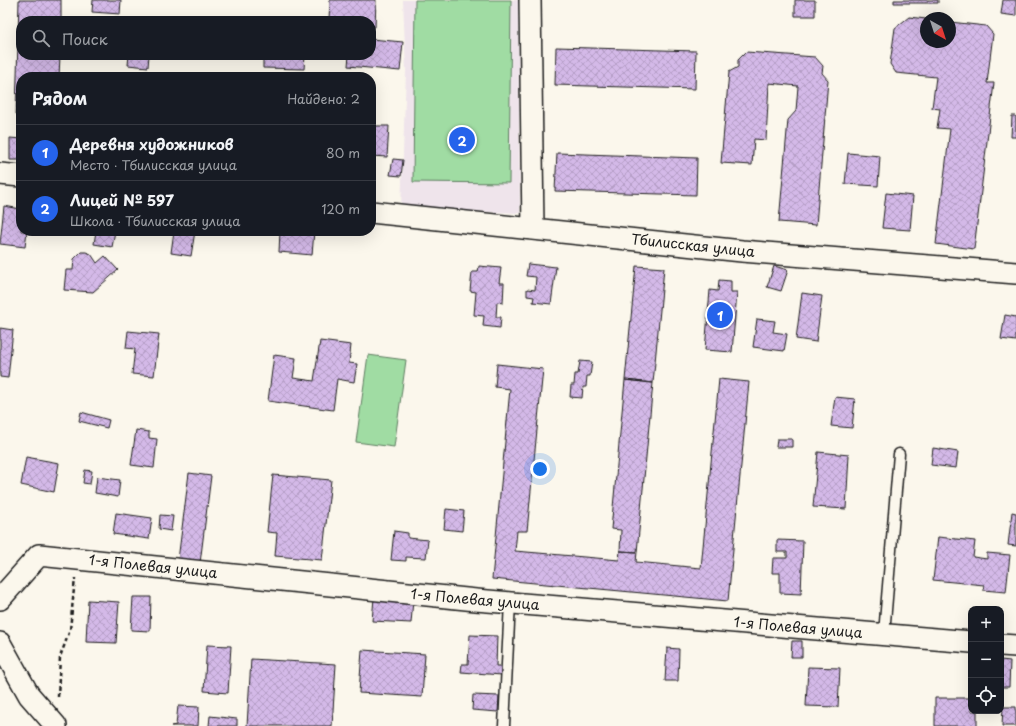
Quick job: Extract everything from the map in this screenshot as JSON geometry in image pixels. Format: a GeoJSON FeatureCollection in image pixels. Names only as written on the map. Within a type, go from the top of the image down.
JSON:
{"type":"FeatureCollection","features":[{"type":"Feature","properties":{"kind":"street"},"geometry":{"type":"LineString","coordinates":[[530,0],[533,229]]}},
{"type":"Feature","properties":{"kind":"street"},"geometry":{"type":"LineString","coordinates":[[0,174],[16,176]]}},
{"type":"Feature","properties":{"kind":"street","name":"Тбилисская улица"},"geometry":{"type":"LineString","coordinates":[[376,213],[742,251],[1016,273]]}},
{"type":"Feature","properties":{"kind":"street","name":"1-я Полевая улица"},"geometry":{"type":"LineString","coordinates":[[0,599],[38,555],[510,602],[968,642]]}},
{"type":"Feature","properties":{"kind":"street"},"geometry":{"type":"LineString","coordinates":[[0,643],[30,695],[54,723]]}},
{"type":"Feature","properties":{"kind":"street"},"geometry":{"type":"LineString","coordinates":[[1004,645],[1016,646]]}},
{"type":"Feature","properties":{"kind":"lane"},"geometry":{"type":"LineString","coordinates":[[884,634],[899,454]]}},
{"type":"Feature","properties":{"kind":"lane"},"geometry":{"type":"LineString","coordinates":[[504,726],[510,602]]}},
{"type":"Feature","properties":{"kind":"path"},"geometry":{"type":"LineString","coordinates":[[54,723],[59,695],[60,657],[70,630],[77,558]]}},
{"type":"Feature","properties":{"kind":"shaded area"},"geometry":{"type":"Polygon","coordinates":[[[403,0],[518,0],[520,213],[401,209],[406,71],[403,0]]]}},
{"type":"Feature","properties":{"kind":"green space"},"geometry":{"type":"Polygon","coordinates":[[[415,0],[511,0],[509,183],[413,182],[415,0]]]}},
{"type":"Feature","properties":{"kind":"green space"},"geometry":{"type":"Polygon","coordinates":[[[368,355],[406,360],[394,447],[356,442],[368,355]]]}},
{"type":"Feature","properties":{"kind":"building"},"geometry":{"type":"Polygon","coordinates":[[[19,0],[61,0],[61,16],[19,16],[19,0]]]}},
{"type":"Feature","properties":{"kind":"building"},"geometry":{"type":"Polygon","coordinates":[[[93,0],[121,0],[120,14],[92,12],[93,0]]]}},
{"type":"Feature","properties":{"kind":"building"},"geometry":{"type":"Polygon","coordinates":[[[330,0],[376,0],[375,16],[329,16],[330,0]]]}},
{"type":"Feature","properties":{"kind":"building"},"geometry":{"type":"Polygon","coordinates":[[[795,0],[815,0],[815,16],[795,16],[795,0]]]}},
{"type":"Feature","properties":{"kind":"building"},"geometry":{"type":"Polygon","coordinates":[[[894,0],[938,0],[938,3],[894,3],[894,0]]]}},
{"type":"Feature","properties":{"kind":"building"},"geometry":{"type":"Polygon","coordinates":[[[1003,0],[1016,0],[1016,16],[1001,14],[1003,0]]]}},
{"type":"Feature","properties":{"kind":"building"},"geometry":{"type":"Polygon","coordinates":[[[909,17],[920,18],[920,48],[956,48],[956,23],[986,26],[993,34],[987,83],[994,83],[974,249],[936,244],[950,129],[937,128],[940,109],[932,108],[936,77],[896,73],[890,64],[895,28],[909,17]]]}},
{"type":"Feature","properties":{"kind":"building"},"geometry":{"type":"Polygon","coordinates":[[[376,39],[403,42],[400,71],[348,66],[349,60],[376,60],[376,39]]]}},
{"type":"Feature","properties":{"kind":"building"},"geometry":{"type":"Polygon","coordinates":[[[556,47],[696,51],[695,89],[555,85],[556,47]]]}},
{"type":"Feature","properties":{"kind":"building"},"geometry":{"type":"Polygon","coordinates":[[[746,52],[815,57],[823,66],[822,73],[828,80],[816,225],[779,222],[788,120],[796,111],[798,86],[769,83],[766,140],[754,139],[752,165],[721,163],[729,72],[738,67],[738,60],[746,52]]]}},
{"type":"Feature","properties":{"kind":"building"},"geometry":{"type":"Polygon","coordinates":[[[17,60],[60,60],[59,72],[17,72],[17,60]]]}},
{"type":"Feature","properties":{"kind":"building"},"geometry":{"type":"Polygon","coordinates":[[[128,60],[149,60],[148,67],[128,65],[128,60]]]}},
{"type":"Feature","properties":{"kind":"building"},"geometry":{"type":"Polygon","coordinates":[[[263,60],[305,60],[304,69],[263,68],[263,60]]]}},
{"type":"Feature","properties":{"kind":"building"},"geometry":{"type":"Polygon","coordinates":[[[1012,116],[1016,116],[1016,137],[1011,137],[1012,116]]]}},
{"type":"Feature","properties":{"kind":"building"},"geometry":{"type":"Polygon","coordinates":[[[376,126],[389,126],[387,157],[376,156],[376,126]]]}},
{"type":"Feature","properties":{"kind":"building"},"geometry":{"type":"Polygon","coordinates":[[[10,138],[16,139],[16,160],[10,160],[10,138]]]}},
{"type":"Feature","properties":{"kind":"building"},"geometry":{"type":"Polygon","coordinates":[[[557,153],[697,158],[696,195],[555,191],[557,153]]]}},
{"type":"Feature","properties":{"kind":"building"},"geometry":{"type":"Polygon","coordinates":[[[848,153],[880,156],[878,186],[845,184],[848,153]]]}},
{"type":"Feature","properties":{"kind":"building"},"geometry":{"type":"Polygon","coordinates":[[[393,159],[403,160],[401,176],[390,175],[393,159]]]}},
{"type":"Feature","properties":{"kind":"building"},"geometry":{"type":"Polygon","coordinates":[[[886,193],[913,196],[910,230],[882,228],[886,193]]]}},
{"type":"Feature","properties":{"kind":"building"},"geometry":{"type":"Polygon","coordinates":[[[4,206],[16,208],[16,236],[26,236],[25,247],[0,244],[4,206]]]}},
{"type":"Feature","properties":{"kind":"building"},"geometry":{"type":"Polygon","coordinates":[[[95,236],[114,236],[112,247],[94,244],[95,236]]]}},
{"type":"Feature","properties":{"kind":"building"},"geometry":{"type":"Polygon","coordinates":[[[173,236],[194,236],[191,256],[171,253],[173,236]]]}},
{"type":"Feature","properties":{"kind":"building"},"geometry":{"type":"Polygon","coordinates":[[[280,236],[314,236],[312,255],[279,252],[280,236]]]}},
{"type":"Feature","properties":{"kind":"building"},"geometry":{"type":"Polygon","coordinates":[[[81,252],[91,254],[97,263],[105,256],[118,270],[93,292],[64,290],[66,270],[73,270],[74,259],[81,252]]]}},
{"type":"Feature","properties":{"kind":"building"},"geometry":{"type":"Polygon","coordinates":[[[528,264],[556,267],[551,304],[533,302],[534,297],[527,296],[527,289],[535,290],[536,277],[526,276],[528,264]]]}},
{"type":"Feature","properties":{"kind":"building"},"geometry":{"type":"Polygon","coordinates":[[[479,266],[501,268],[499,283],[504,283],[503,303],[497,302],[496,317],[501,317],[500,328],[483,326],[484,316],[474,315],[476,292],[470,291],[472,272],[478,272],[479,266]]]}},
{"type":"Feature","properties":{"kind":"building"},"geometry":{"type":"Polygon","coordinates":[[[636,266],[664,268],[653,383],[625,380],[636,266]]]}},
{"type":"Feature","properties":{"kind":"building"},"geometry":{"type":"Polygon","coordinates":[[[774,266],[788,270],[781,291],[767,287],[774,266]]]}},
{"type":"Feature","properties":{"kind":"building"},"geometry":{"type":"Polygon","coordinates":[[[719,280],[731,281],[731,292],[737,292],[732,352],[705,350],[710,290],[718,291],[719,280]]]}},
{"type":"Feature","properties":{"kind":"building"},"geometry":{"type":"Polygon","coordinates":[[[802,293],[822,296],[816,342],[796,339],[802,293]]]}},
{"type":"Feature","properties":{"kind":"building"},"geometry":{"type":"Polygon","coordinates":[[[1005,315],[1016,317],[1016,341],[1001,339],[1005,315]]]}},
{"type":"Feature","properties":{"kind":"building"},"geometry":{"type":"Polygon","coordinates":[[[757,319],[775,321],[773,332],[787,334],[784,351],[753,347],[757,319]]]}},
{"type":"Feature","properties":{"kind":"building"},"geometry":{"type":"Polygon","coordinates":[[[0,328],[13,330],[8,378],[0,377],[0,328]]]}},
{"type":"Feature","properties":{"kind":"building"},"geometry":{"type":"Polygon","coordinates":[[[128,331],[159,334],[154,376],[132,374],[135,349],[126,348],[128,331]]]}},
{"type":"Feature","properties":{"kind":"building"},"geometry":{"type":"Polygon","coordinates":[[[320,341],[351,345],[349,363],[357,364],[354,382],[337,379],[333,410],[268,401],[274,355],[296,358],[293,378],[314,381],[320,341]]]}},
{"type":"Feature","properties":{"kind":"building"},"geometry":{"type":"Polygon","coordinates":[[[580,361],[592,362],[590,376],[587,376],[586,387],[583,387],[582,398],[570,397],[571,385],[574,385],[575,374],[578,374],[580,361]]]}},
{"type":"Feature","properties":{"kind":"building"},"geometry":{"type":"Polygon","coordinates":[[[497,364],[543,369],[527,531],[517,531],[515,551],[619,560],[620,551],[637,552],[636,562],[701,568],[719,379],[749,382],[728,601],[492,579],[510,389],[495,387],[497,364]]]}},
{"type":"Feature","properties":{"kind":"building"},"geometry":{"type":"Polygon","coordinates":[[[625,380],[653,383],[637,552],[620,551],[621,530],[611,529],[625,380]]]}},
{"type":"Feature","properties":{"kind":"building"},"geometry":{"type":"Polygon","coordinates":[[[835,397],[855,399],[852,428],[831,426],[835,397]]]}},
{"type":"Feature","properties":{"kind":"building"},"geometry":{"type":"Polygon","coordinates":[[[81,412],[109,420],[107,428],[79,421],[81,412]]]}},
{"type":"Feature","properties":{"kind":"building"},"geometry":{"type":"Polygon","coordinates":[[[136,430],[149,432],[149,438],[157,439],[154,468],[131,465],[136,430]]]}},
{"type":"Feature","properties":{"kind":"building"},"geometry":{"type":"Polygon","coordinates":[[[777,439],[792,439],[792,447],[776,447],[777,439]]]}},
{"type":"Feature","properties":{"kind":"building"},"geometry":{"type":"Polygon","coordinates":[[[933,448],[958,452],[956,468],[931,465],[933,448]]]}},
{"type":"Feature","properties":{"kind":"building"},"geometry":{"type":"Polygon","coordinates":[[[818,452],[849,455],[846,509],[813,507],[818,452]]]}},
{"type":"Feature","properties":{"kind":"building"},"geometry":{"type":"Polygon","coordinates":[[[26,457],[59,463],[54,492],[21,485],[26,457]]]}},
{"type":"Feature","properties":{"kind":"building"},"geometry":{"type":"Polygon","coordinates":[[[85,470],[92,471],[90,484],[83,483],[85,470]]]}},
{"type":"Feature","properties":{"kind":"building"},"geometry":{"type":"Polygon","coordinates":[[[189,473],[211,476],[200,563],[178,560],[189,473]]]}},
{"type":"Feature","properties":{"kind":"building"},"geometry":{"type":"Polygon","coordinates":[[[273,475],[331,480],[322,560],[275,556],[277,533],[267,532],[273,475]]]}},
{"type":"Feature","properties":{"kind":"building"},"geometry":{"type":"Polygon","coordinates":[[[97,477],[120,480],[118,497],[95,493],[97,477]]]}},
{"type":"Feature","properties":{"kind":"building"},"geometry":{"type":"Polygon","coordinates":[[[446,509],[464,511],[462,531],[444,529],[446,509]]]}},
{"type":"Feature","properties":{"kind":"building"},"geometry":{"type":"Polygon","coordinates":[[[1012,512],[1016,513],[1016,546],[1008,545],[1012,512]]]}},
{"type":"Feature","properties":{"kind":"building"},"geometry":{"type":"Polygon","coordinates":[[[116,513],[152,518],[149,539],[113,534],[116,513]]]}},
{"type":"Feature","properties":{"kind":"building"},"geometry":{"type":"Polygon","coordinates":[[[160,515],[173,516],[171,531],[159,529],[160,515]]]}},
{"type":"Feature","properties":{"kind":"building"},"geometry":{"type":"Polygon","coordinates":[[[394,531],[408,533],[408,538],[428,540],[426,558],[406,557],[406,561],[391,560],[394,531]]]}},
{"type":"Feature","properties":{"kind":"building"},"geometry":{"type":"Polygon","coordinates":[[[938,537],[975,541],[973,557],[987,559],[987,553],[1010,555],[1006,592],[983,590],[984,585],[933,580],[938,537]]]}},
{"type":"Feature","properties":{"kind":"building"},"geometry":{"type":"Polygon","coordinates":[[[777,540],[803,541],[801,594],[780,593],[780,573],[772,573],[773,558],[787,558],[787,552],[777,552],[777,540]]]}},
{"type":"Feature","properties":{"kind":"building"},"geometry":{"type":"Polygon","coordinates":[[[133,597],[151,597],[150,631],[131,630],[133,597]]]}},
{"type":"Feature","properties":{"kind":"building"},"geometry":{"type":"Polygon","coordinates":[[[374,598],[413,600],[411,623],[372,621],[374,598]]]}},
{"type":"Feature","properties":{"kind":"building"},"geometry":{"type":"Polygon","coordinates":[[[88,600],[119,602],[116,643],[86,642],[88,600]]]}},
{"type":"Feature","properties":{"kind":"building"},"geometry":{"type":"Polygon","coordinates":[[[470,635],[497,636],[496,666],[503,666],[502,675],[461,672],[462,664],[468,664],[470,635]]]}},
{"type":"Feature","properties":{"kind":"building"},"geometry":{"type":"Polygon","coordinates":[[[792,641],[802,641],[802,657],[791,657],[792,641]]]}},
{"type":"Feature","properties":{"kind":"building"},"geometry":{"type":"Polygon","coordinates":[[[207,645],[231,646],[228,693],[204,691],[207,645]]]}},
{"type":"Feature","properties":{"kind":"building"},"geometry":{"type":"Polygon","coordinates":[[[667,648],[679,649],[678,681],[665,681],[667,648]]]}},
{"type":"Feature","properties":{"kind":"building"},"geometry":{"type":"Polygon","coordinates":[[[362,650],[425,654],[422,697],[359,693],[362,650]]]}},
{"type":"Feature","properties":{"kind":"building"},"geometry":{"type":"Polygon","coordinates":[[[251,659],[336,664],[332,726],[247,726],[251,659]]]}},
{"type":"Feature","properties":{"kind":"building"},"geometry":{"type":"Polygon","coordinates":[[[1004,660],[1010,661],[1009,687],[1004,687],[1004,660]]]}},
{"type":"Feature","properties":{"kind":"building"},"geometry":{"type":"Polygon","coordinates":[[[808,667],[840,668],[838,707],[806,706],[808,667]]]}},
{"type":"Feature","properties":{"kind":"building"},"geometry":{"type":"Polygon","coordinates":[[[473,695],[499,696],[498,712],[472,710],[473,695]]]}},
{"type":"Feature","properties":{"kind":"building"},"geometry":{"type":"Polygon","coordinates":[[[935,698],[968,698],[968,714],[977,714],[977,726],[935,726],[935,698]]]}},
{"type":"Feature","properties":{"kind":"building"},"geometry":{"type":"Polygon","coordinates":[[[178,706],[199,707],[198,726],[171,726],[176,725],[178,706]]]}},
{"type":"Feature","properties":{"kind":"building"},"geometry":{"type":"Polygon","coordinates":[[[1004,707],[1016,707],[1016,726],[1002,726],[1004,707]]]}},
{"type":"Feature","properties":{"kind":"building"},"geometry":{"type":"Polygon","coordinates":[[[210,716],[237,719],[237,726],[209,726],[210,716]]]}},
{"type":"Feature","properties":{"kind":"place","name":"Лицей № 597"},"geometry":{"type":"Point","coordinates":[462,140]}},
{"type":"Feature","properties":{"kind":"place","name":"Деревня художников"},"geometry":{"type":"Point","coordinates":[720,315]}}]}
